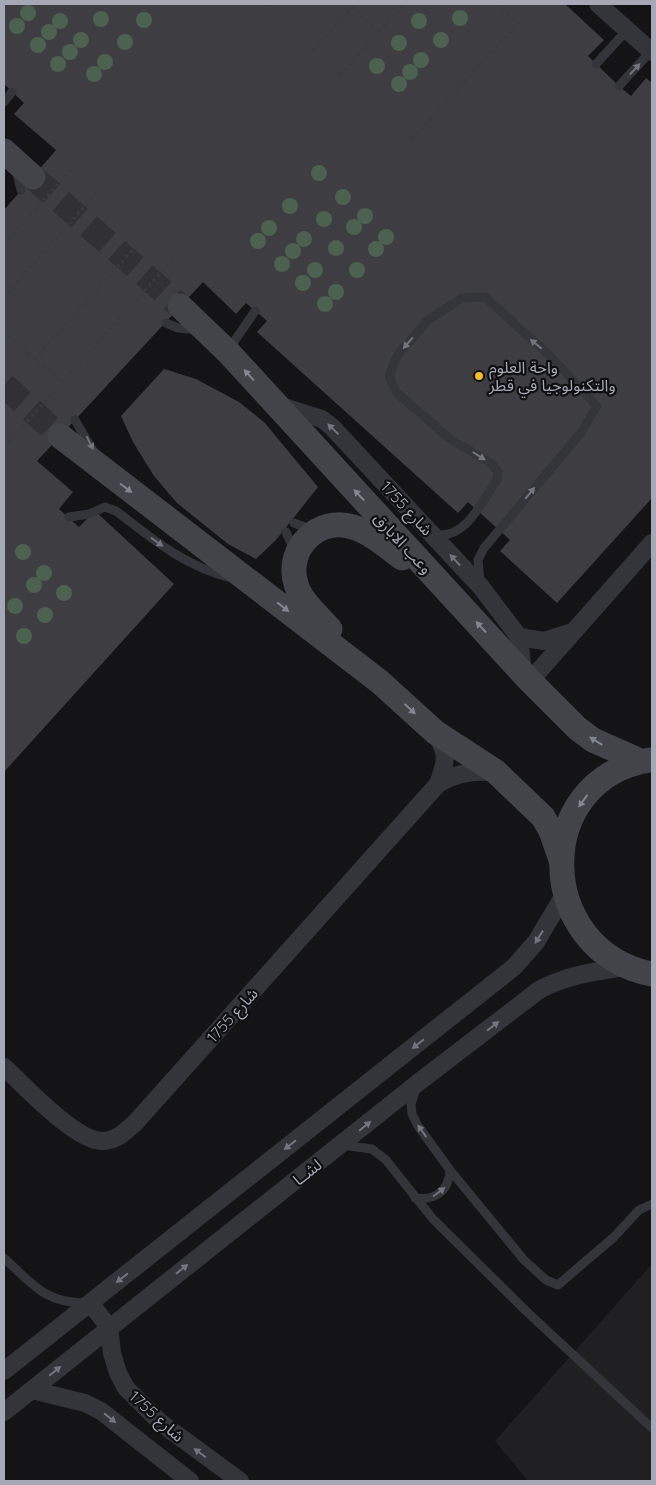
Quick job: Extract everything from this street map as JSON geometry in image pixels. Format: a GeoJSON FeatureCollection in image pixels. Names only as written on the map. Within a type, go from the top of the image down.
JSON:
{"type":"FeatureCollection","features":[{"type":"Feature","properties":{"kind":"street"},"geometry":{"type":"LineString","coordinates":[[598,4],[652,52]]}},
{"type":"Feature","properties":{"kind":"street","name":"وعب الابارق"},"geometry":{"type":"LineString","coordinates":[[173,315],[205,330],[228,352],[453,598],[577,728],[600,743],[646,760]]}},
{"type":"Feature","properties":{"kind":"street","name":"شارع 1755"},"geometry":{"type":"LineString","coordinates":[[275,404],[322,419],[332,427],[481,587],[519,637]]}},
{"type":"Feature","properties":{"kind":"street"},"geometry":{"type":"LineString","coordinates":[[68,428],[100,468],[380,682],[435,732],[496,772],[543,817],[551,831],[561,860],[564,895],[574,918],[588,938],[606,955],[627,967],[652,974]]}},
{"type":"Feature","properties":{"kind":"street"},"geometry":{"type":"LineString","coordinates":[[380,682],[299,592],[295,582],[291,543],[305,527],[338,524],[366,532],[453,598]]}},
{"type":"Feature","properties":{"kind":"street"},"geometry":{"type":"LineString","coordinates":[[527,677],[575,631],[652,543]]}},
{"type":"Feature","properties":{"kind":"street"},"geometry":{"type":"LineString","coordinates":[[527,677],[519,637],[544,641],[575,631]]}},
{"type":"Feature","properties":{"kind":"street","name":"شارع 1755"},"geometry":{"type":"LineString","coordinates":[[435,732],[444,746],[446,756],[438,784]]}},
{"type":"Feature","properties":{"kind":"street"},"geometry":{"type":"LineString","coordinates":[[561,860],[572,817],[584,798],[600,782],[619,770],[646,760]]}},
{"type":"Feature","properties":{"kind":"street","name":"شارع 1755"},"geometry":{"type":"LineString","coordinates":[[4,1067],[81,1135],[102,1141],[112,1140],[122,1135],[135,1123],[438,784],[454,775],[476,771],[496,772]]}},
{"type":"Feature","properties":{"kind":"street","name":"لشــا"},"geometry":{"type":"LineString","coordinates":[[4,1371],[514,967],[536,942],[564,895]]}},
{"type":"Feature","properties":{"kind":"street","name":"لشــا"},"geometry":{"type":"LineString","coordinates":[[4,1412],[109,1327],[539,990],[559,980],[581,973],[627,967]]}},
{"type":"Feature","properties":{"kind":"street"},"geometry":{"type":"LineString","coordinates":[[90,1303],[109,1327]]}},
{"type":"Feature","properties":{"kind":"street","name":"شارع 1755"},"geometry":{"type":"LineString","coordinates":[[109,1327],[112,1353],[118,1373],[126,1388],[161,1423],[240,1481]]}},
{"type":"Feature","properties":{"kind":"street","name":"شارع 1755"},"geometry":{"type":"LineString","coordinates":[[32,1390],[85,1403],[101,1411],[190,1481]]}},
{"type":"Feature","properties":{"kind":"lane"},"geometry":{"type":"LineString","coordinates":[[596,64],[627,30]]}},
{"type":"Feature","properties":{"kind":"lane"},"geometry":{"type":"LineString","coordinates":[[619,86],[652,52]]}},
{"type":"Feature","properties":{"kind":"lane"},"geometry":{"type":"LineString","coordinates":[[4,102],[12,92]]}},
{"type":"Feature","properties":{"kind":"lane"},"geometry":{"type":"LineString","coordinates":[[430,533],[444,536],[451,534],[469,521],[497,480],[498,472],[492,464],[449,438],[396,392],[388,376],[397,356],[427,321],[462,298],[485,297],[548,354],[597,406],[580,434],[484,548],[478,560],[481,587]]}},
{"type":"Feature","properties":{"kind":"lane"},"geometry":{"type":"LineString","coordinates":[[228,352],[240,329],[255,311]]}},
{"type":"Feature","properties":{"kind":"lane"},"geometry":{"type":"LineString","coordinates":[[68,517],[89,514],[105,507],[116,511],[186,562],[208,572],[253,584]]}},
{"type":"Feature","properties":{"kind":"lane"},"geometry":{"type":"LineString","coordinates":[[420,1082],[411,1104],[412,1114],[418,1126],[450,1170],[524,1260],[546,1280],[558,1285],[614,1237],[640,1210],[652,1204]]}},
{"type":"Feature","properties":{"kind":"lane"},"geometry":{"type":"LineString","coordinates":[[342,1145],[364,1147],[378,1153],[433,1219],[526,1311],[652,1428]]}},
{"type":"Feature","properties":{"kind":"lane"},"geometry":{"type":"LineString","coordinates":[[415,1198],[433,1198],[441,1193],[450,1179],[450,1170]]}},
{"type":"Feature","properties":{"kind":"lane"},"geometry":{"type":"LineString","coordinates":[[4,1258],[47,1296],[70,1303],[90,1303]]}},
{"type":"Feature","properties":{"kind":"path"},"geometry":{"type":"LineString","coordinates":[[340,75],[403,4]]}},
{"type":"Feature","properties":{"kind":"path"},"geometry":{"type":"LineString","coordinates":[[412,139],[518,23],[498,4]]}},
{"type":"Feature","properties":{"kind":"path"},"geometry":{"type":"LineString","coordinates":[[313,51],[353,5],[379,32]]}},
{"type":"Feature","properties":{"kind":"path"},"geometry":{"type":"LineString","coordinates":[[4,244],[74,166]]}},
{"type":"Feature","properties":{"kind":"path"},"geometry":{"type":"LineString","coordinates":[[4,298],[100,189]]}},
{"type":"Feature","properties":{"kind":"path"},"geometry":{"type":"LineString","coordinates":[[35,359],[148,233]]}},
{"type":"Feature","properties":{"kind":"path"},"geometry":{"type":"LineString","coordinates":[[4,447],[175,257]]}},
{"type":"Feature","properties":{"kind":"path"},"geometry":{"type":"LineString","coordinates":[[4,331],[62,383]]}},
{"type":"Feature","properties":{"kind":"shaded area"},"geometry":{"type":"Polygon","coordinates":[[[652,1264],[652,1481],[528,1481],[495,1441],[652,1264]]]}},
{"type":"Feature","properties":{"kind":"building","name":"واحة العلوم والتكنولوجيا في قطر"},"geometry":{"type":"Polygon","coordinates":[[[4,4],[565,4],[604,40],[588,56],[619,86],[631,96],[646,78],[652,83],[652,498],[557,603],[500,551],[510,540],[468,502],[458,513],[257,332],[267,321],[246,303],[236,314],[203,282],[37,461],[73,492],[59,509],[79,527],[95,511],[174,584],[4,772],[4,210],[56,150],[14,114],[24,103],[4,84],[4,4]]]}},
{"type":"Feature","properties":{"kind":"building"},"geometry":{"type":"Polygon","coordinates":[[[164,369],[196,379],[239,402],[264,422],[318,487],[276,540],[256,559],[228,544],[177,503],[154,476],[133,442],[121,416],[164,369]]]}},
{"type":"Feature","properties":{"kind":"tunnel"},"geometry":{"type":"LineString","coordinates":[[33,177],[180,306]]}},
{"type":"Feature","properties":{"kind":"tunnel"},"geometry":{"type":"LineString","coordinates":[[4,385],[60,436]]}},
{"type":"Feature","properties":{"kind":"place","name":"واحة العلوم والتكنولوجيا في قطر"},"geometry":{"type":"Point","coordinates":[479,376]}}]}
